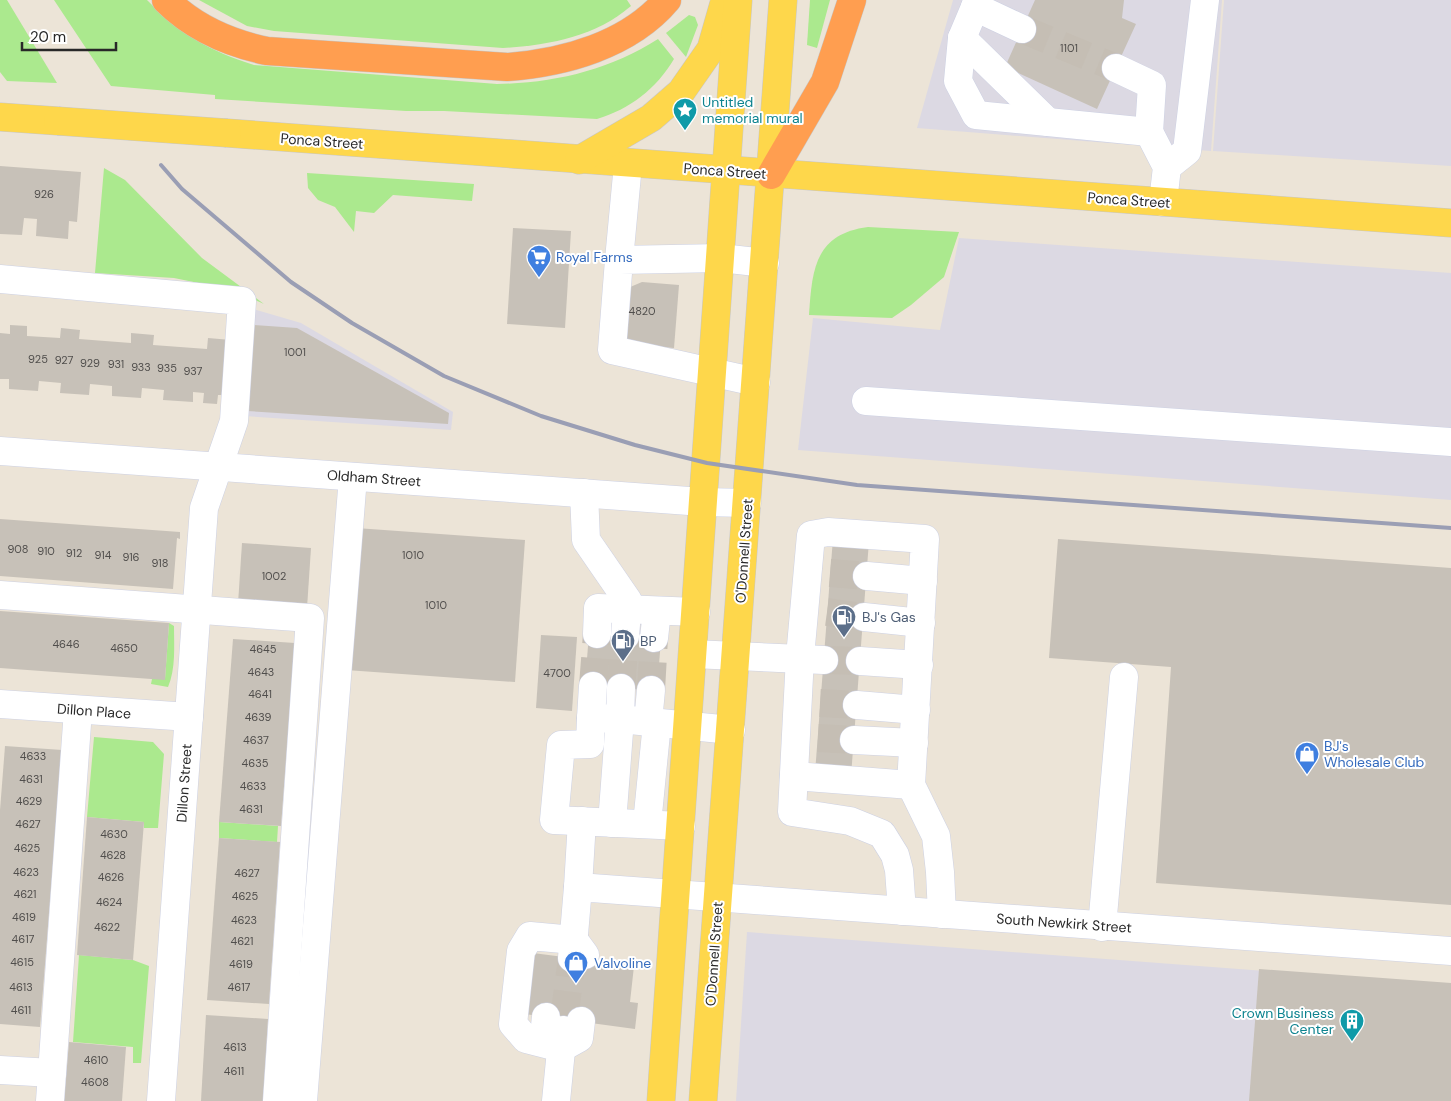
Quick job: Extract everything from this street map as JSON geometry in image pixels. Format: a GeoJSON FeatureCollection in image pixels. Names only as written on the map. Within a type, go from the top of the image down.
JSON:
{"type":"FeatureCollection","features":[{"type":"Feature","properties":{"kind":"highway"},"geometry":{"type":"LineString","coordinates":[[166,0],[192,22],[238,45],[267,50],[508,67],[532,65],[571,56],[607,44],[635,28],[667,0]]}},
{"type":"Feature","properties":{"kind":"highway"},"geometry":{"type":"LineString","coordinates":[[771,174],[825,82],[852,0]]}},
{"type":"Feature","properties":{"kind":"main road"},"geometry":{"type":"LineString","coordinates":[[579,160],[652,118],[681,92],[711,49],[725,0]]}},
{"type":"Feature","properties":{"kind":"main road"},"geometry":{"type":"LineString","coordinates":[[662,1101],[738,0]]}},
{"type":"Feature","properties":{"kind":"main road","name":"O'Donnell Street"},"geometry":{"type":"LineString","coordinates":[[703,1101],[783,0]]}},
{"type":"Feature","properties":{"kind":"main road","name":"Ponca Street"},"geometry":{"type":"LineString","coordinates":[[0,118],[1451,223]]}},
{"type":"Feature","properties":{"kind":"street"},"geometry":{"type":"LineString","coordinates":[[1167,167],[1186,151],[1205,0]]}},
{"type":"Feature","properties":{"kind":"street"},"geometry":{"type":"LineString","coordinates":[[1022,29],[977,3],[962,38],[958,81],[976,115],[1149,132]]}},
{"type":"Feature","properties":{"kind":"street"},"geometry":{"type":"LineString","coordinates":[[962,38],[1048,122]]}},
{"type":"Feature","properties":{"kind":"street"},"geometry":{"type":"LineString","coordinates":[[1116,68],[1152,85],[1149,132],[1167,167],[1163,202]]}},
{"type":"Feature","properties":{"kind":"street"},"geometry":{"type":"LineString","coordinates":[[628,164],[612,350],[713,374],[756,382]]}},
{"type":"Feature","properties":{"kind":"street"},"geometry":{"type":"LineString","coordinates":[[619,260],[721,258],[765,263]]}},
{"type":"Feature","properties":{"kind":"street","name":"Dillon Street"},"geometry":{"type":"LineString","coordinates":[[0,279],[242,301],[234,421],[204,508],[161,1101]]}},
{"type":"Feature","properties":{"kind":"street"},"geometry":{"type":"LineString","coordinates":[[866,401],[1451,442]]}},
{"type":"Feature","properties":{"kind":"street","name":"Oldham Street"},"geometry":{"type":"LineString","coordinates":[[0,451],[584,494],[704,502],[747,502]]}},
{"type":"Feature","properties":{"kind":"street"},"geometry":{"type":"LineString","coordinates":[[303,1101],[353,477]]}},
{"type":"Feature","properties":{"kind":"street"},"geometry":{"type":"LineString","coordinates":[[584,494],[586,540],[628,601],[626,623]]}},
{"type":"Feature","properties":{"kind":"street"},"geometry":{"type":"LineString","coordinates":[[902,911],[900,870],[895,855],[882,834],[850,820],[792,812],[794,776],[807,737],[816,610],[818,573],[811,535],[828,532],[925,538],[911,785],[936,836],[942,914]]}},
{"type":"Feature","properties":{"kind":"street"},"geometry":{"type":"LineString","coordinates":[[867,576],[923,581]]}},
{"type":"Feature","properties":{"kind":"street"},"geometry":{"type":"LineString","coordinates":[[0,595],[310,618],[277,1101]]}},
{"type":"Feature","properties":{"kind":"street"},"geometry":{"type":"LineString","coordinates":[[596,634],[598,608],[626,623],[657,611],[696,612]]}},
{"type":"Feature","properties":{"kind":"street"},"geometry":{"type":"LineString","coordinates":[[654,638],[657,611]]}},
{"type":"Feature","properties":{"kind":"street"},"geometry":{"type":"LineString","coordinates":[[864,617],[921,623]]}},
{"type":"Feature","properties":{"kind":"street"},"geometry":{"type":"LineString","coordinates":[[693,654],[812,658]]}},
{"type":"Feature","properties":{"kind":"street"},"geometry":{"type":"LineString","coordinates":[[860,661],[919,665]]}},
{"type":"Feature","properties":{"kind":"street"},"geometry":{"type":"LineString","coordinates":[[1102,926],[1124,677]]}},
{"type":"Feature","properties":{"kind":"street"},"geometry":{"type":"LineString","coordinates":[[593,686],[590,744],[561,745],[554,820],[681,826]]}},
{"type":"Feature","properties":{"kind":"street"},"geometry":{"type":"LineString","coordinates":[[612,823],[621,688]]}},
{"type":"Feature","properties":{"kind":"street"},"geometry":{"type":"LineString","coordinates":[[647,824],[653,722],[651,690]]}},
{"type":"Feature","properties":{"kind":"street","name":"Dillon Place"},"geometry":{"type":"LineString","coordinates":[[0,704],[188,718]]}},
{"type":"Feature","properties":{"kind":"street"},"geometry":{"type":"LineString","coordinates":[[856,705],[916,710]]}},
{"type":"Feature","properties":{"kind":"street"},"geometry":{"type":"LineString","coordinates":[[50,1101],[78,710]]}},
{"type":"Feature","properties":{"kind":"street"},"geometry":{"type":"LineString","coordinates":[[591,718],[731,730]]}},
{"type":"Feature","properties":{"kind":"street"},"geometry":{"type":"LineString","coordinates":[[854,740],[914,743]]}},
{"type":"Feature","properties":{"kind":"street"},"geometry":{"type":"LineString","coordinates":[[794,776],[911,785]]}},
{"type":"Feature","properties":{"kind":"street"},"geometry":{"type":"LineString","coordinates":[[561,1048],[526,1039],[512,1024],[520,951],[525,940],[530,936],[572,953],[582,821]]}},
{"type":"Feature","properties":{"kind":"street","name":"South Newkirk Street"},"geometry":{"type":"LineString","coordinates":[[578,887],[1451,951]]}},
{"type":"Feature","properties":{"kind":"street"},"geometry":{"type":"LineString","coordinates":[[561,1048],[544,1035],[564,1019]]}},
{"type":"Feature","properties":{"kind":"street"},"geometry":{"type":"LineString","coordinates":[[556,1101],[561,1048]]}},
{"type":"Feature","properties":{"kind":"street"},"geometry":{"type":"LineString","coordinates":[[0,1070],[52,1074]]}},
{"type":"Feature","properties":{"kind":"shaded area"},"geometry":{"type":"Polygon","coordinates":[[[953,0],[1222,0],[1211,151],[917,128],[953,0]]]}},
{"type":"Feature","properties":{"kind":"shaded area"},"geometry":{"type":"Polygon","coordinates":[[[1224,0],[1451,0],[1451,166],[1213,151],[1224,0]]]}},
{"type":"Feature","properties":{"kind":"shaded area"},"geometry":{"type":"Polygon","coordinates":[[[959,238],[1451,273],[1451,500],[798,450],[813,318],[940,330],[959,238]]]}},
{"type":"Feature","properties":{"kind":"shaded area"},"geometry":{"type":"Polygon","coordinates":[[[253,309],[301,323],[453,412],[451,430],[244,416],[253,309]]]}},
{"type":"Feature","properties":{"kind":"shaded area"},"geometry":{"type":"Polygon","coordinates":[[[747,932],[1451,985],[1451,1101],[736,1101],[747,932]]]}},
{"type":"Feature","properties":{"kind":"green space"},"geometry":{"type":"Polygon","coordinates":[[[0,0],[7,0],[57,83],[7,81],[0,72],[0,0]]]}},
{"type":"Feature","properties":{"kind":"green space"},"geometry":{"type":"Polygon","coordinates":[[[54,0],[147,0],[172,23],[196,40],[223,54],[254,65],[497,84],[540,81],[581,73],[620,59],[658,39],[674,59],[659,80],[641,97],[620,110],[597,119],[444,111],[406,111],[215,99],[215,95],[111,86],[54,0]]]}},
{"type":"Feature","properties":{"kind":"green space"},"geometry":{"type":"Polygon","coordinates":[[[199,0],[627,0],[631,6],[617,17],[602,25],[571,38],[537,45],[503,48],[274,31],[247,26],[199,0]]]}},
{"type":"Feature","properties":{"kind":"green space"},"geometry":{"type":"Polygon","coordinates":[[[810,0],[830,0],[817,48],[807,45],[810,0]]]}},
{"type":"Feature","properties":{"kind":"green space"},"geometry":{"type":"Polygon","coordinates":[[[689,15],[695,17],[698,25],[686,57],[666,33],[689,15]]]}},
{"type":"Feature","properties":{"kind":"green space"},"geometry":{"type":"Polygon","coordinates":[[[104,168],[125,180],[202,258],[264,304],[233,290],[174,278],[95,273],[104,168]]]}},
{"type":"Feature","properties":{"kind":"green space"},"geometry":{"type":"Polygon","coordinates":[[[307,173],[474,184],[472,201],[393,195],[374,213],[356,211],[354,232],[335,207],[318,200],[308,188],[307,173]]]}},
{"type":"Feature","properties":{"kind":"green space"},"geometry":{"type":"Polygon","coordinates":[[[868,227],[959,232],[944,277],[911,305],[892,318],[809,315],[812,283],[820,256],[837,237],[850,231],[868,227]]]}},
{"type":"Feature","properties":{"kind":"green space"},"geometry":{"type":"Polygon","coordinates":[[[169,623],[174,626],[174,649],[171,680],[168,687],[151,684],[152,679],[165,679],[169,623]]]}},
{"type":"Feature","properties":{"kind":"green space"},"geometry":{"type":"Polygon","coordinates":[[[94,737],[153,742],[164,754],[158,828],[144,828],[144,822],[87,817],[94,737]]]}},
{"type":"Feature","properties":{"kind":"green space"},"geometry":{"type":"Polygon","coordinates":[[[219,822],[278,826],[277,842],[219,838],[219,822]]]}},
{"type":"Feature","properties":{"kind":"green space"},"geometry":{"type":"Polygon","coordinates":[[[79,955],[133,960],[149,966],[141,1063],[133,1063],[133,1047],[73,1042],[79,955]]]}},
{"type":"Feature","properties":{"kind":"building"},"geometry":{"type":"Polygon","coordinates":[[[1035,0],[1124,0],[1122,18],[1136,24],[1097,109],[1005,67],[1035,0]]]}},
{"type":"Feature","properties":{"kind":"building"},"geometry":{"type":"Polygon","coordinates":[[[0,166],[81,172],[77,222],[69,221],[68,239],[36,236],[37,219],[24,218],[22,235],[0,234],[0,166]]]}},
{"type":"Feature","properties":{"kind":"building","name":"Royal Farms"},"geometry":{"type":"Polygon","coordinates":[[[513,228],[571,231],[565,328],[507,324],[513,228]]]}},
{"type":"Feature","properties":{"kind":"building","name":"Royal Farms"},"geometry":{"type":"Polygon","coordinates":[[[642,282],[679,285],[674,348],[637,345],[607,327],[609,296],[642,282]]]}},
{"type":"Feature","properties":{"kind":"building"},"geometry":{"type":"Polygon","coordinates":[[[10,325],[27,326],[27,336],[60,338],[61,328],[80,330],[79,339],[131,343],[131,333],[154,335],[153,345],[207,349],[208,338],[231,340],[227,395],[218,395],[217,404],[203,403],[204,393],[193,392],[193,402],[163,400],[164,390],[142,388],[141,398],[112,396],[112,386],[90,384],[89,395],[60,393],[61,383],[39,381],[38,391],[9,389],[9,379],[0,379],[0,333],[10,334],[10,325]]]}},
{"type":"Feature","properties":{"kind":"building"},"geometry":{"type":"Polygon","coordinates":[[[253,325],[297,328],[449,413],[448,424],[247,411],[253,325]]]}},
{"type":"Feature","properties":{"kind":"building"},"geometry":{"type":"Polygon","coordinates":[[[0,519],[180,532],[180,539],[177,538],[173,589],[0,576],[0,519]]]}},
{"type":"Feature","properties":{"kind":"building"},"geometry":{"type":"Polygon","coordinates":[[[356,528],[525,540],[515,682],[346,670],[356,528]]]}},
{"type":"Feature","properties":{"kind":"building","name":"BJ's Gas"},"geometry":{"type":"Polygon","coordinates":[[[833,538],[869,541],[851,776],[815,773],[833,538]]]}},
{"type":"Feature","properties":{"kind":"building","name":"BJ's Wholesale Club"},"geometry":{"type":"Polygon","coordinates":[[[1058,539],[1451,568],[1451,905],[1156,883],[1171,667],[1049,658],[1058,539]]]}},
{"type":"Feature","properties":{"kind":"building"},"geometry":{"type":"Polygon","coordinates":[[[242,543],[311,548],[307,608],[238,604],[242,543]]]}},
{"type":"Feature","properties":{"kind":"building"},"geometry":{"type":"Polygon","coordinates":[[[0,611],[169,623],[165,680],[0,668],[0,611]]]}},
{"type":"Feature","properties":{"kind":"building","name":"BP"},"geometry":{"type":"Polygon","coordinates":[[[589,633],[661,639],[657,691],[585,685],[589,633]]]}},
{"type":"Feature","properties":{"kind":"building"},"geometry":{"type":"Polygon","coordinates":[[[541,635],[577,637],[572,711],[536,708],[541,635]]]}},
{"type":"Feature","properties":{"kind":"building"},"geometry":{"type":"Polygon","coordinates":[[[233,639],[295,643],[281,826],[219,822],[233,639]]]}},
{"type":"Feature","properties":{"kind":"building"},"geometry":{"type":"Polygon","coordinates":[[[5,746],[62,750],[40,1027],[0,1024],[0,810],[5,746]]]}},
{"type":"Feature","properties":{"kind":"building"},"geometry":{"type":"Polygon","coordinates":[[[87,817],[144,822],[133,960],[77,955],[87,817]]]}},
{"type":"Feature","properties":{"kind":"building"},"geometry":{"type":"Polygon","coordinates":[[[219,838],[280,842],[269,1004],[207,1000],[219,838]]]}},
{"type":"Feature","properties":{"kind":"building","name":"Valvoline"},"geometry":{"type":"Polygon","coordinates":[[[525,952],[634,966],[630,1002],[638,1003],[635,1029],[517,1013],[525,952]]]}},
{"type":"Feature","properties":{"kind":"building","name":"Crown Business Center"},"geometry":{"type":"Polygon","coordinates":[[[1259,969],[1451,983],[1451,1101],[1249,1101],[1259,969]]]}},
{"type":"Feature","properties":{"kind":"building"},"geometry":{"type":"Polygon","coordinates":[[[206,1015],[268,1019],[263,1101],[201,1101],[206,1015]]]}},
{"type":"Feature","properties":{"kind":"building"},"geometry":{"type":"Polygon","coordinates":[[[69,1042],[126,1047],[122,1101],[64,1101],[69,1042]]]}},
{"type":"Feature","properties":{"kind":"tunnel"},"geometry":{"type":"LineString","coordinates":[[1022,29],[1116,68]]}},
{"type":"Feature","properties":{"kind":"tunnel"},"geometry":{"type":"LineString","coordinates":[[830,573],[867,576]]}},
{"type":"Feature","properties":{"kind":"tunnel"},"geometry":{"type":"LineString","coordinates":[[827,612],[864,617]]}},
{"type":"Feature","properties":{"kind":"tunnel"},"geometry":{"type":"LineString","coordinates":[[593,686],[597,634]]}},
{"type":"Feature","properties":{"kind":"tunnel"},"geometry":{"type":"LineString","coordinates":[[621,688],[625,636]]}},
{"type":"Feature","properties":{"kind":"tunnel"},"geometry":{"type":"LineString","coordinates":[[651,690],[654,638]]}},
{"type":"Feature","properties":{"kind":"tunnel"},"geometry":{"type":"LineString","coordinates":[[824,660],[860,661]]}},
{"type":"Feature","properties":{"kind":"tunnel"},"geometry":{"type":"LineString","coordinates":[[820,703],[857,705]]}},
{"type":"Feature","properties":{"kind":"tunnel"},"geometry":{"type":"LineString","coordinates":[[818,738],[854,740]]}},
{"type":"Feature","properties":{"kind":"tunnel"},"geometry":{"type":"LineString","coordinates":[[564,1019],[572,958]]}},
{"type":"Feature","properties":{"kind":"railway"},"geometry":{"type":"LineString","coordinates":[[161,165],[182,189],[291,282],[352,323],[444,376],[541,416],[635,445],[707,463],[857,485],[1451,528]]}},
{"type":"Feature","properties":{"kind":"place","name":"Untitled memorial mural"},"geometry":{"type":"Point","coordinates":[685,131]}},
{"type":"Feature","properties":{"kind":"place","name":"Royal Farms"},"geometry":{"type":"Point","coordinates":[539,278]}},
{"type":"Feature","properties":{"kind":"place","name":"BJ's Gas"},"geometry":{"type":"Point","coordinates":[844,638]}},
{"type":"Feature","properties":{"kind":"place","name":"BP"},"geometry":{"type":"Point","coordinates":[623,662]}},
{"type":"Feature","properties":{"kind":"place","name":"BJ's Wholesale Club"},"geometry":{"type":"Point","coordinates":[1307,775]}},
{"type":"Feature","properties":{"kind":"place","name":"Valvoline"},"geometry":{"type":"Point","coordinates":[576,984]}},
{"type":"Feature","properties":{"kind":"place","name":"Crown Business Center"},"geometry":{"type":"Point","coordinates":[1352,1042]}}]}
